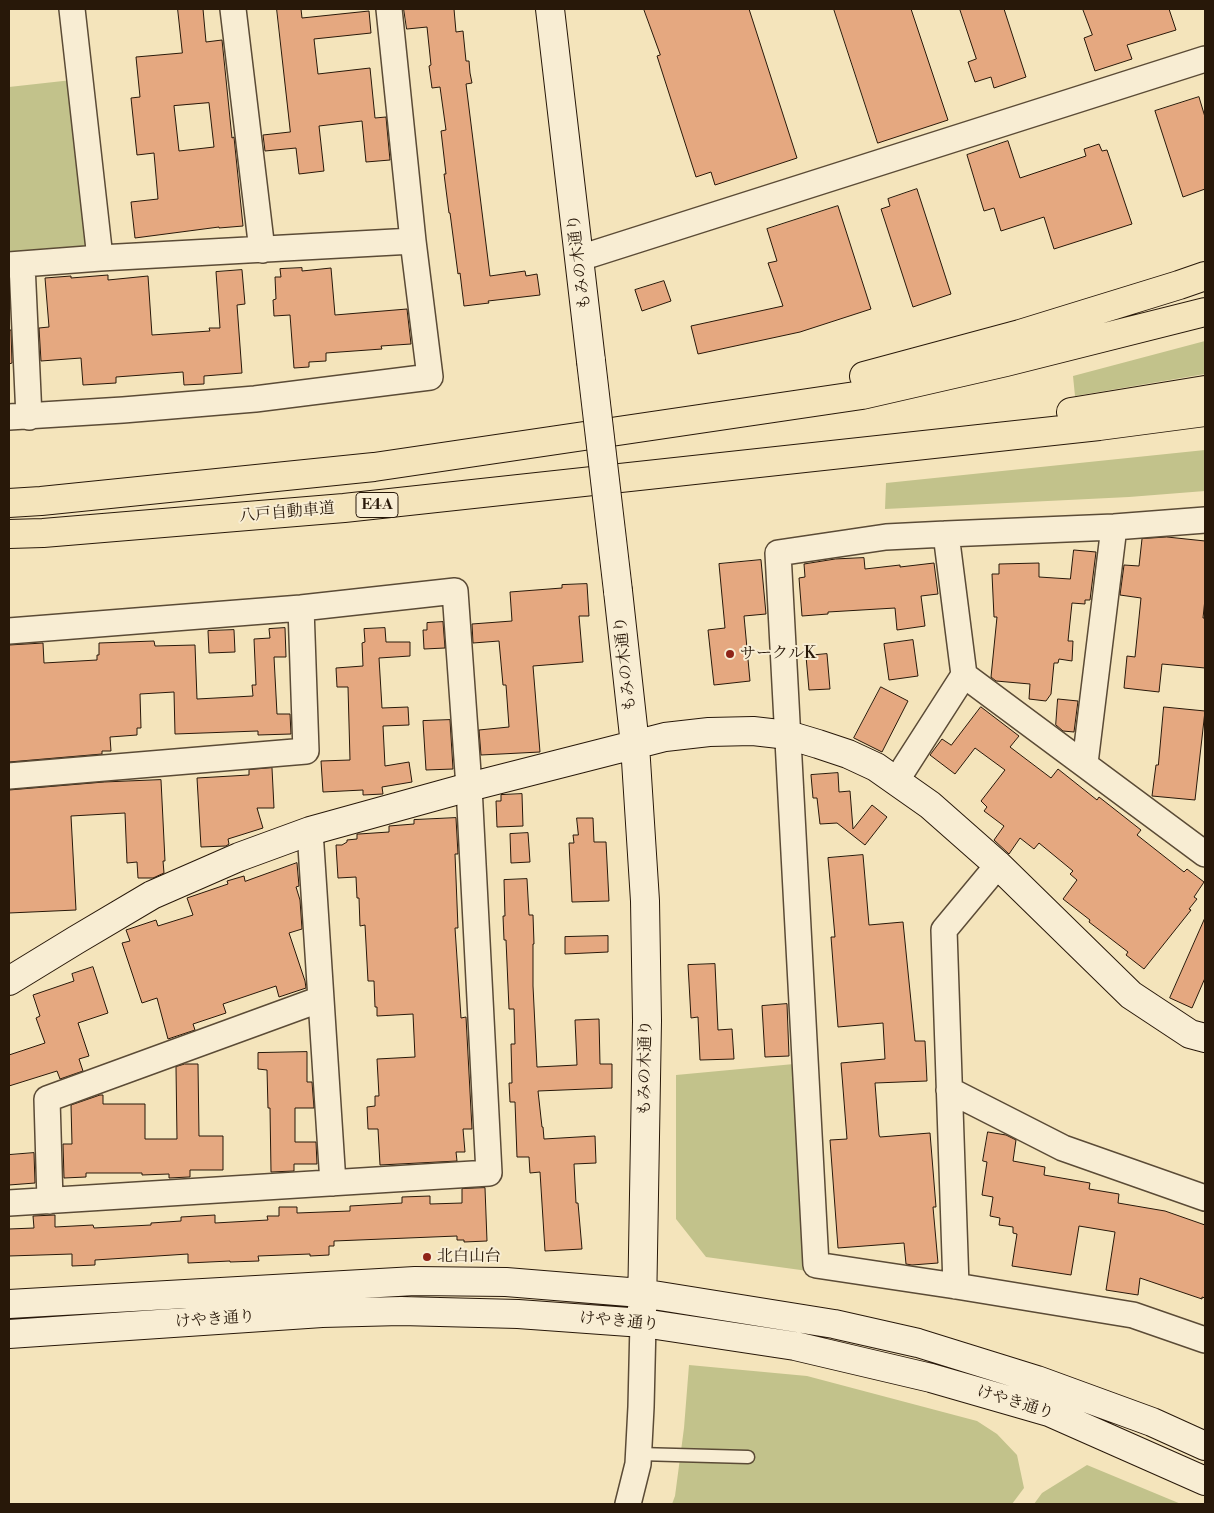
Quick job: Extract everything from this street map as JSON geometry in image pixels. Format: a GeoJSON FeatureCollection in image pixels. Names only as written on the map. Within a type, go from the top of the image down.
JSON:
{"type":"FeatureCollection","features":[{"type":"Feature","properties":{"kind":"highway"},"geometry":{"type":"LineString","coordinates":[[664,425],[850,380],[1020,334],[1179,286],[1205,276]]}},
{"type":"Feature","properties":{"kind":"highway"},"geometry":{"type":"LineString","coordinates":[[664,425],[862,395],[1006,362],[1205,312]]}},
{"type":"Feature","properties":{"kind":"highway"},"geometry":{"type":"LineString","coordinates":[[744,465],[1205,390]]}},
{"type":"Feature","properties":{"kind":"highway"},"geometry":{"type":"LineString","coordinates":[[744,465],[1100,426],[1205,412]]}},
{"type":"Feature","properties":{"kind":"highway","name":"E4A"},"geometry":{"type":"LineString","coordinates":[[9,503],[374,467],[664,425]]}},
{"type":"Feature","properties":{"kind":"highway","name":"八戸自動車道"},"geometry":{"type":"LineString","coordinates":[[9,534],[43,533],[344,508],[744,465]]}},
{"type":"Feature","properties":{"kind":"street"},"geometry":{"type":"LineString","coordinates":[[72,9],[100,258]]}},
{"type":"Feature","properties":{"kind":"street"},"geometry":{"type":"LineString","coordinates":[[233,9],[262,250]]}},
{"type":"Feature","properties":{"kind":"street"},"geometry":{"type":"LineString","coordinates":[[389,9],[413,241],[430,377],[255,399],[19,417],[15,264],[413,241]]}},
{"type":"Feature","properties":{"kind":"street","name":"もみの木通り"},"geometry":{"type":"LineString","coordinates":[[550,9],[635,745],[645,901],[647,1021],[641,1293],[643,1323]]}},
{"type":"Feature","properties":{"kind":"street"},"geometry":{"type":"LineString","coordinates":[[580,258],[1205,59]]}},
{"type":"Feature","properties":{"kind":"street"},"geometry":{"type":"LineString","coordinates":[[1205,520],[1114,527],[886,537],[778,553],[816,1264],[1133,1315],[1205,1340]]}},
{"type":"Feature","properties":{"kind":"street"},"geometry":{"type":"LineString","coordinates":[[1085,763],[1114,527]]}},
{"type":"Feature","properties":{"kind":"street"},"geometry":{"type":"LineString","coordinates":[[896,781],[964,674],[946,534]]}},
{"type":"Feature","properties":{"kind":"street"},"geometry":{"type":"LineString","coordinates":[[9,631],[301,608],[454,591],[469,787],[489,1173],[9,1203]]}},
{"type":"Feature","properties":{"kind":"street"},"geometry":{"type":"LineString","coordinates":[[9,776],[306,751],[301,608]]}},
{"type":"Feature","properties":{"kind":"street"},"geometry":{"type":"LineString","coordinates":[[964,674],[1205,854]]}},
{"type":"Feature","properties":{"kind":"street"},"geometry":{"type":"LineString","coordinates":[[9,981],[152,895],[238,857],[310,831],[469,787],[665,737],[709,732],[753,731],[788,735],[848,754],[876,767],[930,805],[998,865],[1132,995],[1190,1034],[1205,1038]]}},
{"type":"Feature","properties":{"kind":"street"},"geometry":{"type":"LineString","coordinates":[[310,831],[333,1183]]}},
{"type":"Feature","properties":{"kind":"street"},"geometry":{"type":"LineString","coordinates":[[956,1286],[944,930],[998,865]]}},
{"type":"Feature","properties":{"kind":"street"},"geometry":{"type":"LineString","coordinates":[[50,1201],[48,1099],[321,999]]}},
{"type":"Feature","properties":{"kind":"street"},"geometry":{"type":"LineString","coordinates":[[949,1090],[1063,1148],[1205,1198]]}},
{"type":"Feature","properties":{"kind":"street","name":"けやき通り"},"geometry":{"type":"LineString","coordinates":[[9,1304],[415,1281],[506,1282],[641,1293],[834,1324],[918,1343],[1036,1380],[1152,1422],[1205,1446]]}},
{"type":"Feature","properties":{"kind":"street","name":"けやき通り"},"geometry":{"type":"LineString","coordinates":[[9,1334],[322,1313],[391,1311],[518,1314],[643,1323],[795,1346],[950,1384],[1050,1412],[1205,1481]]}},
{"type":"Feature","properties":{"kind":"street"},"geometry":{"type":"LineString","coordinates":[[628,1504],[639,1454],[643,1323]]}},
{"type":"Feature","properties":{"kind":"lane"},"geometry":{"type":"LineString","coordinates":[[639,1454],[748,1457]]}},
{"type":"Feature","properties":{"kind":"green space"},"geometry":{"type":"Polygon","coordinates":[[[72,80],[89,243],[83,253],[9,255],[9,87],[72,80]]]}},
{"type":"Feature","properties":{"kind":"green space"},"geometry":{"type":"Polygon","coordinates":[[[1205,341],[1205,374],[1075,396],[1073,376],[1205,341]]]}},
{"type":"Feature","properties":{"kind":"green space"},"geometry":{"type":"Polygon","coordinates":[[[1205,450],[1205,491],[1129,497],[885,509],[886,483],[1205,450]]]}},
{"type":"Feature","properties":{"kind":"green space"},"geometry":{"type":"Polygon","coordinates":[[[794,1064],[808,1271],[706,1257],[676,1219],[676,1075],[794,1064]]]}},
{"type":"Feature","properties":{"kind":"green space"},"geometry":{"type":"Polygon","coordinates":[[[689,1365],[807,1376],[977,1421],[997,1434],[1017,1455],[1024,1488],[1012,1504],[672,1504],[675,1496],[684,1428],[689,1365]]]}},
{"type":"Feature","properties":{"kind":"green space"},"geometry":{"type":"Polygon","coordinates":[[[1087,1465],[1181,1504],[1034,1504],[1042,1493],[1087,1465]]]}},
{"type":"Feature","properties":{"kind":"building"},"geometry":{"type":"Polygon","coordinates":[[[178,9],[203,9],[206,42],[222,40],[243,226],[219,227],[135,238],[131,202],[158,199],[154,153],[137,155],[131,98],[140,97],[136,57],[182,53],[178,9]],[[209,103],[174,106],[179,151],[214,147],[209,103]]]}},
{"type":"Feature","properties":{"kind":"building"},"geometry":{"type":"Polygon","coordinates":[[[277,9],[301,9],[302,18],[369,11],[371,33],[314,39],[318,74],[370,68],[375,118],[386,117],[390,160],[366,162],[362,121],[319,126],[324,171],[299,174],[296,148],[265,151],[263,135],[290,132],[277,9]]]}},
{"type":"Feature","properties":{"kind":"building"},"geometry":{"type":"Polygon","coordinates":[[[404,9],[454,9],[456,32],[463,31],[466,61],[469,61],[472,83],[466,84],[490,276],[525,271],[526,276],[537,274],[540,295],[488,301],[489,303],[464,306],[444,174],[446,174],[441,131],[446,130],[440,87],[432,88],[427,27],[407,29],[404,9]]]}},
{"type":"Feature","properties":{"kind":"building"},"geometry":{"type":"Polygon","coordinates":[[[644,9],[749,9],[797,158],[715,185],[711,172],[696,177],[657,56],[660,55],[644,9]]]}},
{"type":"Feature","properties":{"kind":"building"},"geometry":{"type":"Polygon","coordinates":[[[834,9],[911,9],[948,120],[878,143],[834,9]]]}},
{"type":"Feature","properties":{"kind":"building"},"geometry":{"type":"Polygon","coordinates":[[[960,9],[1004,9],[1026,77],[994,88],[991,77],[975,82],[968,62],[976,59],[960,9]]]}},
{"type":"Feature","properties":{"kind":"building"},"geometry":{"type":"Polygon","coordinates":[[[1083,9],[1169,9],[1176,30],[1127,45],[1132,59],[1095,71],[1084,38],[1092,35],[1083,9]]]}},
{"type":"Feature","properties":{"kind":"building"},"geometry":{"type":"Polygon","coordinates":[[[1199,97],[1205,117],[1205,189],[1183,197],[1155,111],[1199,97]]]}},
{"type":"Feature","properties":{"kind":"building"},"geometry":{"type":"Polygon","coordinates":[[[1008,141],[1020,178],[1086,156],[1084,149],[1099,144],[1102,151],[1107,150],[1132,224],[1054,249],[1044,217],[1001,231],[994,208],[984,211],[967,155],[1008,141]]]}},
{"type":"Feature","properties":{"kind":"building"},"geometry":{"type":"Polygon","coordinates":[[[917,189],[951,294],[913,307],[881,209],[890,206],[888,199],[917,189]]]}},
{"type":"Feature","properties":{"kind":"building"},"geometry":{"type":"Polygon","coordinates":[[[838,206],[871,309],[800,332],[698,354],[691,326],[783,306],[768,263],[777,261],[767,229],[838,206]]]}},
{"type":"Feature","properties":{"kind":"building"},"geometry":{"type":"Polygon","coordinates":[[[302,268],[302,271],[331,268],[335,315],[407,309],[411,344],[381,346],[382,349],[326,353],[326,361],[309,362],[309,367],[294,368],[290,315],[274,316],[273,300],[276,299],[275,277],[281,277],[280,269],[302,268]]]}},
{"type":"Feature","properties":{"kind":"building"},"geometry":{"type":"Polygon","coordinates":[[[242,270],[245,304],[237,305],[242,373],[204,376],[204,384],[184,385],[183,372],[116,377],[116,383],[83,385],[81,358],[41,361],[39,328],[49,327],[45,278],[108,275],[108,280],[148,276],[152,335],[210,331],[209,328],[220,328],[216,272],[242,270]]]}},
{"type":"Feature","properties":{"kind":"building"},"geometry":{"type":"Polygon","coordinates":[[[664,281],[671,301],[642,311],[635,290],[664,281]]]}},
{"type":"Feature","properties":{"kind":"building"},"geometry":{"type":"Polygon","coordinates":[[[9,330],[11,330],[12,363],[9,364],[9,330]]]}},
{"type":"Feature","properties":{"kind":"building"},"geometry":{"type":"Polygon","coordinates":[[[1167,537],[1205,541],[1205,599],[1203,618],[1205,618],[1205,668],[1162,664],[1159,692],[1124,688],[1127,656],[1135,657],[1141,598],[1120,595],[1124,565],[1139,566],[1142,539],[1167,537]]]}},
{"type":"Feature","properties":{"kind":"building"},"geometry":{"type":"Polygon","coordinates":[[[1074,550],[1096,552],[1090,600],[1085,600],[1085,604],[1072,603],[1068,641],[1073,641],[1072,661],[1059,659],[1058,663],[1054,663],[1051,694],[1046,701],[1029,699],[1030,684],[996,681],[991,677],[997,617],[994,617],[992,574],[999,574],[999,564],[1039,563],[1039,577],[1070,579],[1074,550]]]}},
{"type":"Feature","properties":{"kind":"building"},"geometry":{"type":"Polygon","coordinates":[[[864,558],[865,569],[934,563],[938,594],[921,596],[925,626],[897,630],[895,608],[828,612],[828,614],[802,616],[799,578],[805,577],[804,564],[835,559],[864,558]]]}},
{"type":"Feature","properties":{"kind":"building"},"geometry":{"type":"Polygon","coordinates":[[[761,560],[766,614],[744,616],[750,681],[714,685],[708,630],[725,628],[719,564],[761,560]]]}},
{"type":"Feature","properties":{"kind":"building"},"geometry":{"type":"Polygon","coordinates":[[[587,584],[589,616],[579,616],[583,662],[533,666],[540,752],[481,755],[479,730],[509,727],[506,685],[503,685],[499,641],[473,643],[472,624],[512,621],[510,592],[562,588],[562,585],[587,584]]]}},
{"type":"Feature","properties":{"kind":"building"},"geometry":{"type":"Polygon","coordinates":[[[443,622],[445,648],[424,649],[423,630],[427,630],[427,623],[443,622]]]}},
{"type":"Feature","properties":{"kind":"building"},"geometry":{"type":"Polygon","coordinates":[[[285,628],[286,657],[274,657],[277,714],[290,714],[291,734],[258,735],[258,731],[175,734],[174,692],[140,694],[141,728],[137,728],[137,735],[110,737],[111,751],[102,751],[102,754],[9,762],[9,645],[43,643],[44,663],[97,660],[99,643],[154,641],[155,646],[195,645],[197,699],[253,696],[252,685],[256,685],[254,639],[270,638],[269,629],[285,628]]]}},
{"type":"Feature","properties":{"kind":"building"},"geometry":{"type":"Polygon","coordinates":[[[385,628],[386,642],[410,642],[410,656],[379,658],[382,708],[408,707],[409,725],[383,726],[385,766],[409,762],[412,782],[382,787],[383,794],[363,795],[363,790],[323,792],[321,761],[350,760],[348,687],[337,687],[336,668],[363,666],[362,643],[365,642],[364,629],[385,628]]]}},
{"type":"Feature","properties":{"kind":"building"},"geometry":{"type":"Polygon","coordinates":[[[234,630],[235,652],[209,653],[208,631],[234,630]]]}},
{"type":"Feature","properties":{"kind":"building"},"geometry":{"type":"Polygon","coordinates":[[[913,640],[918,676],[889,680],[884,644],[913,640]]]}},
{"type":"Feature","properties":{"kind":"building"},"geometry":{"type":"Polygon","coordinates":[[[827,654],[830,689],[809,690],[806,656],[827,654]]]}},
{"type":"Feature","properties":{"kind":"building"},"geometry":{"type":"Polygon","coordinates":[[[881,687],[908,701],[882,752],[854,738],[881,687]]]}},
{"type":"Feature","properties":{"kind":"building"},"geometry":{"type":"Polygon","coordinates":[[[1058,699],[1078,701],[1074,732],[1063,731],[1056,725],[1058,699]]]}},
{"type":"Feature","properties":{"kind":"building"},"geometry":{"type":"Polygon","coordinates":[[[981,707],[1019,736],[1010,747],[1051,778],[1058,769],[1097,800],[1099,797],[1141,830],[1137,835],[1184,872],[1187,869],[1204,882],[1194,897],[1197,899],[1189,909],[1191,910],[1144,969],[1126,955],[1128,952],[1063,899],[1077,880],[1070,874],[1073,871],[1039,843],[1034,849],[1020,838],[1009,854],[994,840],[1004,826],[984,811],[987,807],[981,801],[1005,770],[975,748],[955,774],[930,755],[942,739],[951,745],[981,707]]]}},
{"type":"Feature","properties":{"kind":"building"},"geometry":{"type":"Polygon","coordinates":[[[1164,707],[1205,711],[1195,800],[1152,796],[1156,765],[1158,765],[1164,707]]]}},
{"type":"Feature","properties":{"kind":"building"},"geometry":{"type":"Polygon","coordinates":[[[450,720],[453,769],[426,770],[423,721],[450,720]]]}},
{"type":"Feature","properties":{"kind":"building"},"geometry":{"type":"Polygon","coordinates":[[[272,768],[274,808],[257,808],[263,828],[228,839],[229,844],[226,846],[201,847],[197,778],[249,775],[249,770],[272,768]]]}},
{"type":"Feature","properties":{"kind":"building"},"geometry":{"type":"Polygon","coordinates":[[[838,773],[839,792],[850,791],[853,829],[872,805],[887,817],[865,845],[837,823],[820,824],[817,798],[813,798],[811,775],[838,773]]]}},
{"type":"Feature","properties":{"kind":"building"},"geometry":{"type":"Polygon","coordinates":[[[161,780],[164,873],[153,878],[138,878],[137,862],[127,863],[125,813],[71,816],[76,910],[9,913],[9,790],[104,782],[161,780]]]}},
{"type":"Feature","properties":{"kind":"building"},"geometry":{"type":"Polygon","coordinates":[[[522,794],[523,826],[497,827],[496,801],[501,801],[501,795],[522,794]]]}},
{"type":"Feature","properties":{"kind":"building"},"geometry":{"type":"Polygon","coordinates":[[[456,818],[458,854],[455,854],[458,928],[455,928],[461,1018],[466,1017],[472,1129],[463,1129],[465,1152],[456,1152],[457,1161],[380,1165],[378,1129],[368,1129],[367,1107],[375,1106],[375,1096],[379,1096],[377,1059],[415,1057],[413,1014],[377,1016],[374,981],[368,981],[365,925],[360,926],[356,877],[338,878],[336,845],[342,845],[347,840],[357,839],[357,834],[389,832],[389,826],[414,824],[414,820],[456,818]]]}},
{"type":"Feature","properties":{"kind":"building"},"geometry":{"type":"Polygon","coordinates":[[[577,818],[593,818],[594,842],[606,842],[609,901],[572,902],[569,843],[574,843],[573,835],[578,835],[577,818]]]}},
{"type":"Feature","properties":{"kind":"building"},"geometry":{"type":"Polygon","coordinates":[[[528,833],[530,862],[511,863],[510,834],[528,833]]]}},
{"type":"Feature","properties":{"kind":"building"},"geometry":{"type":"Polygon","coordinates":[[[863,855],[869,925],[903,922],[915,1041],[925,1041],[927,1081],[875,1083],[879,1135],[880,1137],[930,1133],[936,1207],[933,1207],[938,1263],[906,1264],[904,1243],[838,1248],[830,1140],[847,1139],[841,1063],[885,1059],[883,1023],[838,1027],[831,937],[835,937],[828,858],[863,855]]]}},
{"type":"Feature","properties":{"kind":"building"},"geometry":{"type":"Polygon","coordinates":[[[297,863],[299,886],[296,887],[300,900],[302,929],[289,933],[306,988],[279,997],[276,986],[223,1004],[226,1013],[193,1024],[195,1030],[168,1039],[157,998],[142,1003],[122,943],[130,941],[126,930],[156,920],[158,926],[193,915],[187,898],[228,884],[227,881],[244,876],[245,881],[297,863]]]}},
{"type":"Feature","properties":{"kind":"building"},"geometry":{"type":"Polygon","coordinates":[[[527,879],[529,915],[533,915],[533,986],[537,1067],[577,1065],[575,1020],[599,1019],[600,1064],[612,1064],[612,1088],[538,1091],[544,1139],[595,1136],[596,1163],[574,1164],[576,1203],[578,1203],[582,1249],[545,1251],[540,1172],[530,1173],[529,1157],[517,1157],[515,1102],[510,1102],[509,1083],[512,1083],[511,1044],[515,1044],[514,1009],[509,1009],[506,940],[504,940],[504,880],[527,879]]]}},
{"type":"Feature","properties":{"kind":"building"},"geometry":{"type":"Polygon","coordinates":[[[1205,918],[1205,978],[1192,1008],[1170,998],[1205,918]]]}},
{"type":"Feature","properties":{"kind":"building"},"geometry":{"type":"Polygon","coordinates":[[[608,936],[608,952],[565,954],[565,937],[608,936]]]}},
{"type":"Feature","properties":{"kind":"building"},"geometry":{"type":"Polygon","coordinates":[[[715,964],[718,1030],[732,1029],[734,1059],[700,1060],[698,1017],[691,1018],[688,965],[715,964]]]}},
{"type":"Feature","properties":{"kind":"building"},"geometry":{"type":"Polygon","coordinates":[[[93,967],[108,1013],[78,1023],[89,1056],[79,1059],[83,1071],[60,1079],[57,1071],[9,1086],[9,1055],[45,1043],[36,1018],[40,1016],[33,995],[74,981],[72,974],[93,967]]]}},
{"type":"Feature","properties":{"kind":"building"},"geometry":{"type":"Polygon","coordinates":[[[787,1004],[789,1056],[765,1057],[762,1006],[787,1004]]]}},
{"type":"Feature","properties":{"kind":"building"},"geometry":{"type":"Polygon","coordinates":[[[307,1052],[307,1082],[312,1082],[314,1108],[295,1108],[295,1142],[316,1142],[317,1164],[294,1164],[294,1171],[271,1172],[270,1108],[268,1108],[267,1070],[258,1069],[258,1053],[307,1052]]]}},
{"type":"Feature","properties":{"kind":"building"},"geometry":{"type":"Polygon","coordinates":[[[185,1064],[198,1064],[199,1136],[223,1136],[223,1170],[190,1170],[190,1177],[169,1178],[169,1174],[86,1173],[86,1177],[64,1178],[63,1144],[72,1144],[71,1105],[100,1095],[103,1095],[103,1104],[145,1104],[145,1139],[177,1139],[176,1067],[185,1064]]]}},
{"type":"Feature","properties":{"kind":"building"},"geometry":{"type":"Polygon","coordinates":[[[988,1132],[1006,1135],[1016,1140],[1013,1161],[1045,1167],[1044,1175],[1090,1183],[1089,1189],[1119,1194],[1118,1203],[1165,1211],[1205,1225],[1205,1298],[1202,1297],[1202,1299],[1140,1278],[1138,1295],[1106,1290],[1115,1232],[1079,1226],[1071,1275],[1012,1266],[1017,1234],[1013,1233],[1013,1227],[999,1225],[1000,1218],[990,1216],[993,1197],[982,1195],[987,1162],[983,1161],[988,1132]]]}},
{"type":"Feature","properties":{"kind":"building"},"geometry":{"type":"Polygon","coordinates":[[[34,1153],[35,1183],[9,1185],[9,1155],[34,1153]]]}},
{"type":"Feature","properties":{"kind":"building"},"geometry":{"type":"Polygon","coordinates":[[[485,1188],[487,1241],[464,1242],[464,1240],[457,1240],[457,1236],[334,1241],[334,1246],[329,1246],[329,1255],[258,1256],[259,1261],[230,1262],[188,1263],[188,1254],[95,1260],[95,1265],[72,1266],[72,1254],[9,1256],[9,1229],[34,1228],[33,1216],[55,1215],[55,1227],[93,1225],[94,1228],[151,1225],[151,1223],[181,1221],[181,1217],[215,1215],[215,1223],[268,1220],[267,1216],[279,1216],[279,1207],[297,1207],[297,1213],[350,1211],[350,1206],[402,1203],[402,1197],[430,1196],[430,1204],[462,1203],[462,1189],[485,1188]]]}},
{"type":"Feature","properties":{"kind":"place","name":"サークルK"},"geometry":{"type":"Point","coordinates":[730,654]}},
{"type":"Feature","properties":{"kind":"place","name":"北白山台"},"geometry":{"type":"Point","coordinates":[427,1257]}}]}
